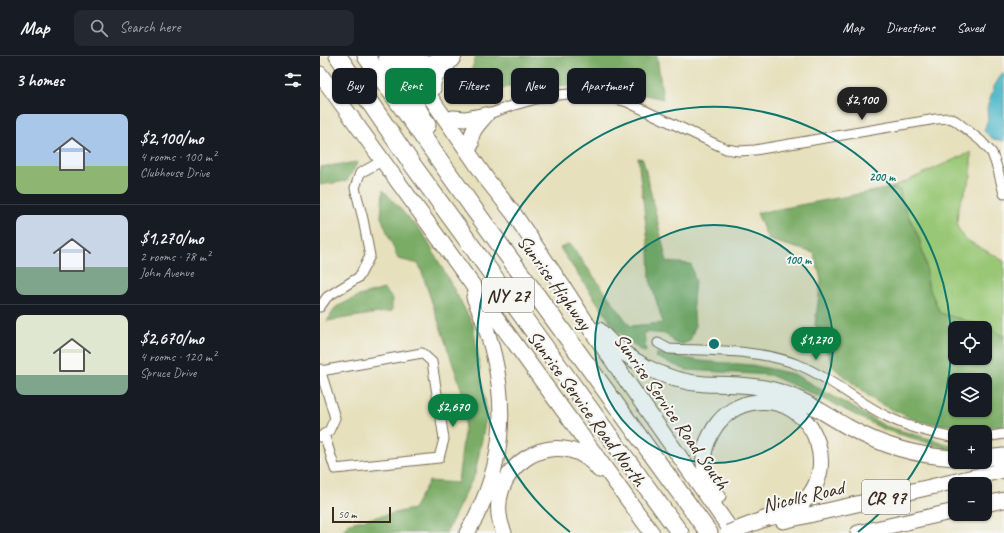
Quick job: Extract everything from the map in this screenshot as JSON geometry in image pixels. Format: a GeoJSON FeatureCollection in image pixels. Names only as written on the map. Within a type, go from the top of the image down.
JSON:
{"type":"FeatureCollection","features":[{"type":"Feature","properties":{"kind":"highway","name":"NY 27"},"geometry":{"type":"LineString","coordinates":[[338,56],[412,164],[680,533]]}},
{"type":"Feature","properties":{"kind":"highway","name":"Sunrise Highway"},"geometry":{"type":"LineString","coordinates":[[366,56],[709,533]]}},
{"type":"Feature","properties":{"kind":"highway"},"geometry":{"type":"LineString","coordinates":[[387,56],[415,106],[440,146],[471,204]]}},
{"type":"Feature","properties":{"kind":"highway"},"geometry":{"type":"LineString","coordinates":[[408,57],[421,63],[431,63],[443,56]]}},
{"type":"Feature","properties":{"kind":"highway"},"geometry":{"type":"LineString","coordinates":[[436,75],[451,61],[454,56]]}},
{"type":"Feature","properties":{"kind":"highway"},"geometry":{"type":"LineString","coordinates":[[408,57],[417,68]]}},
{"type":"Feature","properties":{"kind":"highway","name":"Sunrise Service Road South"},"geometry":{"type":"LineString","coordinates":[[408,57],[488,181],[514,214],[570,296],[597,339],[734,533]]}},
{"type":"Feature","properties":{"kind":"highway","name":"Sunrise Service Road North"},"geometry":{"type":"LineString","coordinates":[[320,74],[652,533]]}},
{"type":"Feature","properties":{"kind":"highway"},"geometry":{"type":"LineString","coordinates":[[436,93],[495,179],[514,214]]}},
{"type":"Feature","properties":{"kind":"highway"},"geometry":{"type":"LineString","coordinates":[[453,118],[465,119],[486,115]]}},
{"type":"Feature","properties":{"kind":"highway"},"geometry":{"type":"LineString","coordinates":[[471,145],[470,140],[472,132],[486,115]]}},
{"type":"Feature","properties":{"kind":"highway"},"geometry":{"type":"LineString","coordinates":[[462,270],[490,338],[498,370],[501,407],[499,443],[492,476],[480,509],[467,533]]}},
{"type":"Feature","properties":{"kind":"highway"},"geometry":{"type":"LineString","coordinates":[[570,296],[614,344],[631,358],[651,370],[673,378],[694,383],[754,386],[778,391],[811,404],[846,426],[882,443],[924,455],[948,457]]}},
{"type":"Feature","properties":{"kind":"highway"},"geometry":{"type":"LineString","coordinates":[[728,533],[767,521],[790,511],[808,497],[814,490],[820,474],[821,457],[818,441],[815,433],[806,422],[790,408],[775,403],[753,403],[732,410],[720,420],[708,440],[704,454],[708,481],[720,499],[734,533]]}},
{"type":"Feature","properties":{"kind":"highway"},"geometry":{"type":"LineString","coordinates":[[504,533],[499,519],[498,502],[506,477],[525,459],[532,455],[549,450],[574,451],[589,460],[637,512]]}},
{"type":"Feature","properties":{"kind":"highway"},"geometry":{"type":"LineString","coordinates":[[992,457],[1004,456]]}},
{"type":"Feature","properties":{"kind":"highway","name":"Nicolls Road"},"geometry":{"type":"LineString","coordinates":[[767,521],[1004,470]]}},
{"type":"Feature","properties":{"kind":"highway"},"geometry":{"type":"LineString","coordinates":[[992,503],[1004,500]]}},
{"type":"Feature","properties":{"kind":"highway","name":"CR 97"},"geometry":{"type":"LineString","coordinates":[[858,533],[948,513]]}},
{"type":"Feature","properties":{"kind":"street"},"geometry":{"type":"LineString","coordinates":[[486,115],[547,96],[580,93],[602,95],[628,102],[726,149],[739,151],[756,150],[936,119],[950,118],[956,121],[987,146],[996,161],[1004,194]]}},
{"type":"Feature","properties":{"kind":"street"},"geometry":{"type":"LineString","coordinates":[[321,303],[327,297],[359,277],[370,256],[355,188],[360,173],[382,161]]}},
{"type":"Feature","properties":{"kind":"street"},"geometry":{"type":"LineString","coordinates":[[658,343],[669,349],[763,356],[798,365],[820,375],[888,417],[921,430],[948,436]]}},
{"type":"Feature","properties":{"kind":"street"},"geometry":{"type":"LineString","coordinates":[[422,353],[432,362],[444,439],[439,458],[335,469],[322,436],[329,431],[334,418],[320,370],[422,353]]}},
{"type":"Feature","properties":{"kind":"street"},"geometry":{"type":"LineString","coordinates":[[992,436],[1004,434]]}},
{"type":"Feature","properties":{"kind":"green space"},"geometry":{"type":"Polygon","coordinates":[[[476,56],[657,56],[663,99],[646,95],[646,68],[567,68],[567,85],[559,86],[559,68],[511,68],[511,86],[503,89],[503,68],[472,68],[476,56]]]}},
{"type":"Feature","properties":{"kind":"green space"},"geometry":{"type":"Polygon","coordinates":[[[971,152],[971,176],[958,208],[957,226],[965,239],[1004,261],[1004,337],[992,328],[992,321],[968,321],[940,313],[928,285],[926,265],[919,238],[902,202],[900,190],[891,188],[971,152]]]}},
{"type":"Feature","properties":{"kind":"green space"},"geometry":{"type":"Polygon","coordinates":[[[638,158],[643,159],[667,262],[691,264],[695,281],[693,301],[695,326],[690,341],[680,345],[674,342],[667,334],[644,332],[646,352],[641,351],[616,330],[560,248],[570,244],[630,326],[663,323],[650,280],[649,250],[638,158]]]}},
{"type":"Feature","properties":{"kind":"green space"},"geometry":{"type":"Polygon","coordinates":[[[358,162],[347,181],[320,185],[320,167],[358,162]]]}},
{"type":"Feature","properties":{"kind":"green space"},"geometry":{"type":"Polygon","coordinates":[[[891,188],[900,190],[902,202],[919,238],[926,265],[928,285],[940,313],[968,321],[948,321],[948,365],[992,365],[992,328],[1004,337],[1004,426],[948,425],[919,422],[875,401],[834,368],[815,324],[821,280],[814,253],[768,240],[757,213],[891,188]]]}},
{"type":"Feature","properties":{"kind":"green space"},"geometry":{"type":"Polygon","coordinates":[[[383,190],[424,235],[473,324],[487,414],[475,474],[446,533],[341,533],[349,523],[413,509],[429,481],[458,483],[467,406],[419,264],[398,259],[381,217],[383,190]]]}},
{"type":"Feature","properties":{"kind":"green space"},"geometry":{"type":"Polygon","coordinates":[[[384,289],[392,298],[392,311],[327,321],[336,307],[359,296],[384,289]]]}},
{"type":"Feature","properties":{"kind":"green space"},"geometry":{"type":"Polygon","coordinates":[[[657,353],[701,361],[752,365],[794,374],[885,426],[948,444],[948,449],[885,430],[824,399],[770,375],[686,370],[656,357],[657,353]]]}},
{"type":"Feature","properties":{"kind":"water"},"geometry":{"type":"Polygon","coordinates":[[[1004,74],[1004,141],[993,139],[984,131],[988,119],[987,108],[994,87],[1001,75],[1004,74]]]}}]}
